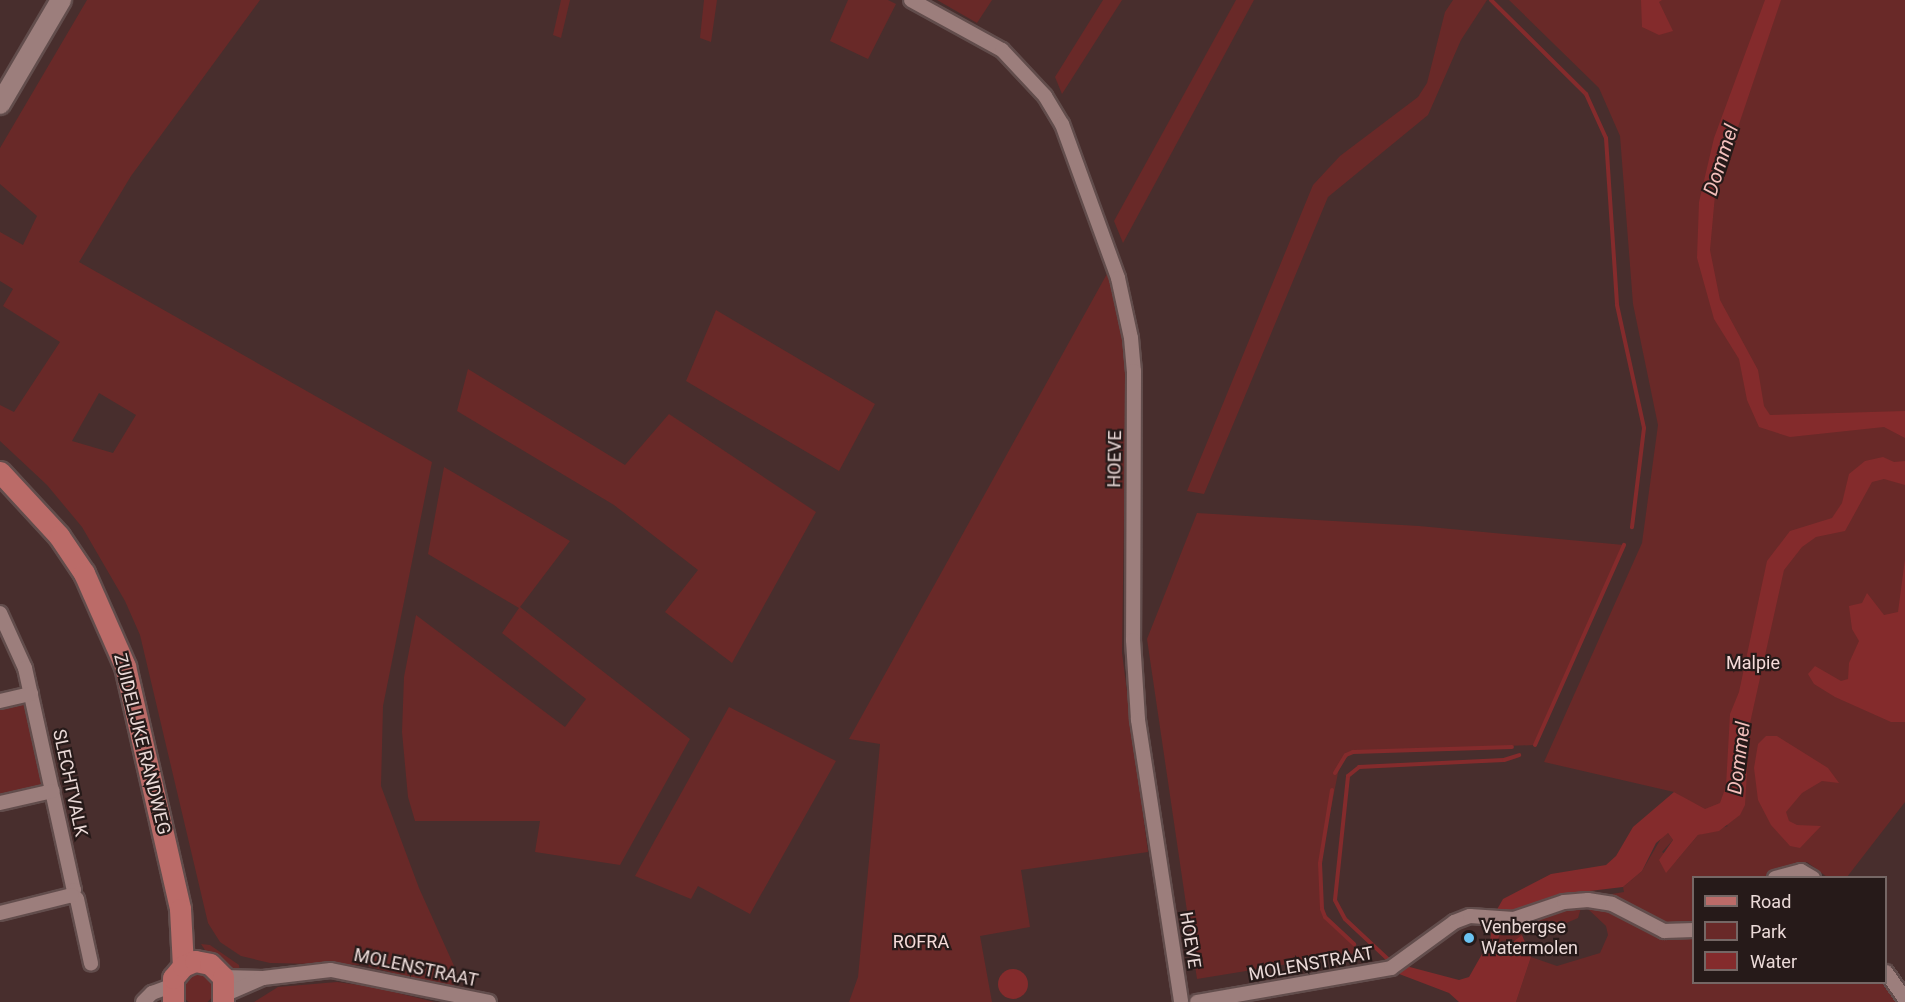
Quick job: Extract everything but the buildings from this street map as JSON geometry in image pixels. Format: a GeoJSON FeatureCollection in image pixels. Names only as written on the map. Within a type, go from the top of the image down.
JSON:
{"type":"FeatureCollection","features":[{"type":"Feature","properties":{"kind":"main road"},"geometry":{"type":"LineString","coordinates":[[0,104],[61,0]]}},
{"type":"Feature","properties":{"kind":"main road","name":"ZUIDELIJKE RANDWEG"},"geometry":{"type":"LineString","coordinates":[[0,472],[59,536],[84,573],[108,622],[139,719],[192,964]]}},
{"type":"Feature","properties":{"kind":"main road"},"geometry":{"type":"LineString","coordinates":[[172,994],[192,964],[218,969],[224,991]]}},
{"type":"Feature","properties":{"kind":"street","name":"HOEVE"},"geometry":{"type":"LineString","coordinates":[[911,0],[1002,50],[1045,96],[1062,124],[1118,278],[1131,338],[1134,371],[1133,640],[1138,720],[1181,1002]]}},
{"type":"Feature","properties":{"kind":"street","name":"SLECHTVALK"},"geometry":{"type":"LineString","coordinates":[[0,613],[20,653],[31,694],[53,791],[72,895],[77,899],[91,963]]}},
{"type":"Feature","properties":{"kind":"street"},"geometry":{"type":"LineString","coordinates":[[0,701],[31,694]]}},
{"type":"Feature","properties":{"kind":"street"},"geometry":{"type":"LineString","coordinates":[[0,803],[53,791]]}},
{"type":"Feature","properties":{"kind":"street"},"geometry":{"type":"LineString","coordinates":[[1782,876],[1801,871],[1810,876]]}},
{"type":"Feature","properties":{"kind":"street"},"geometry":{"type":"LineString","coordinates":[[0,913],[72,895]]}},
{"type":"Feature","properties":{"kind":"street","name":"MOLENSTRAAT"},"geometry":{"type":"LineString","coordinates":[[1197,1002],[1396,965],[1454,922],[1470,916],[1499,918],[1588,900],[1612,904],[1664,931],[1692,930]]}},
{"type":"Feature","properties":{"kind":"street","name":"MOLENSTRAAT"},"geometry":{"type":"LineString","coordinates":[[224,991],[263,978],[331,970],[357,973],[489,1002]]}},
{"type":"Feature","properties":{"kind":"street"},"geometry":{"type":"LineString","coordinates":[[1887,973],[1905,999]]}},
{"type":"Feature","properties":{"kind":"street"},"geometry":{"type":"LineString","coordinates":[[143,1002],[152,993],[172,994]]}},
{"type":"Feature","properties":{"kind":"green space"},"geometry":{"type":"Polygon","coordinates":[[[87,0],[260,0],[131,176],[79,262],[432,462],[383,706],[381,786],[419,888],[455,968],[454,985],[439,986],[364,965],[270,963],[241,956],[220,942],[208,923],[140,635],[125,601],[82,527],[47,485],[0,441],[0,405],[14,412],[60,342],[3,306],[13,289],[0,281],[0,232],[23,245],[37,216],[0,184],[0,148],[87,0]],[[99,393],[72,441],[113,453],[136,415],[99,393]]]}},
{"type":"Feature","properties":{"kind":"green space"},"geometry":{"type":"Polygon","coordinates":[[[561,0],[570,0],[561,38],[553,35],[561,0]]]}},
{"type":"Feature","properties":{"kind":"green space"},"geometry":{"type":"Polygon","coordinates":[[[704,0],[717,0],[711,42],[700,38],[704,0]]]}},
{"type":"Feature","properties":{"kind":"green space"},"geometry":{"type":"Polygon","coordinates":[[[848,0],[888,0],[896,4],[868,59],[830,41],[848,0]]]}},
{"type":"Feature","properties":{"kind":"green space"},"geometry":{"type":"Polygon","coordinates":[[[937,0],[992,0],[977,23],[937,0]]]}},
{"type":"Feature","properties":{"kind":"green space"},"geometry":{"type":"Polygon","coordinates":[[[1103,0],[1122,0],[1062,94],[1055,77],[1103,0]]]}},
{"type":"Feature","properties":{"kind":"green space"},"geometry":{"type":"Polygon","coordinates":[[[1236,0],[1254,0],[1123,243],[1114,221],[1236,0]]]}},
{"type":"Feature","properties":{"kind":"green space"},"geometry":{"type":"Polygon","coordinates":[[[1453,0],[1487,0],[1461,40],[1428,115],[1328,197],[1204,494],[1187,491],[1313,185],[1340,156],[1418,97],[1427,83],[1445,12],[1453,0]]]}},
{"type":"Feature","properties":{"kind":"green space","name":"Malpie"},"geometry":{"type":"Polygon","coordinates":[[[1509,0],[1905,0],[1905,802],[1848,876],[1826,876],[1807,862],[1771,876],[1692,876],[1692,925],[1673,929],[1613,900],[1612,894],[1624,892],[1623,887],[1642,871],[1663,835],[1668,833],[1673,840],[1662,852],[1676,861],[1698,835],[1728,826],[1674,792],[1544,762],[1642,543],[1658,425],[1633,304],[1620,136],[1599,88],[1509,0]]]}},
{"type":"Feature","properties":{"kind":"green space","name":"ROFRA"},"geometry":{"type":"Polygon","coordinates":[[[1108,272],[1122,327],[1126,375],[1122,653],[1148,852],[1021,870],[1030,927],[980,936],[992,1002],[849,1002],[858,977],[880,744],[849,739],[1108,272]]]}},
{"type":"Feature","properties":{"kind":"green space"},"geometry":{"type":"Polygon","coordinates":[[[716,310],[875,404],[839,471],[686,381],[716,310]]]}},
{"type":"Feature","properties":{"kind":"green space"},"geometry":{"type":"Polygon","coordinates":[[[468,369],[625,465],[669,414],[816,512],[732,663],[665,612],[698,570],[614,505],[457,411],[468,369]]]}},
{"type":"Feature","properties":{"kind":"green space"},"geometry":{"type":"Polygon","coordinates":[[[444,467],[570,541],[520,607],[690,739],[620,865],[535,852],[540,821],[415,821],[408,797],[402,732],[404,677],[416,615],[565,727],[586,699],[502,633],[519,608],[428,554],[444,467]]]}},
{"type":"Feature","properties":{"kind":"green space"},"geometry":{"type":"Polygon","coordinates":[[[1197,513],[1419,526],[1624,545],[1535,745],[1353,752],[1340,763],[1320,863],[1322,909],[1332,926],[1362,952],[1197,979],[1147,639],[1197,513]]]}},
{"type":"Feature","properties":{"kind":"green space"},"geometry":{"type":"Polygon","coordinates":[[[25,703],[44,786],[0,797],[0,707],[25,703]]]}},
{"type":"Feature","properties":{"kind":"green space"},"geometry":{"type":"Polygon","coordinates":[[[729,707],[836,761],[750,914],[698,886],[691,899],[635,876],[729,707]]]}},
{"type":"Feature","properties":{"kind":"green space"},"geometry":{"type":"Polygon","coordinates":[[[1594,904],[1663,935],[1680,937],[1692,934],[1692,984],[1887,983],[1903,1002],[1516,1002],[1531,957],[1557,966],[1600,953],[1608,935],[1606,926],[1589,910],[1594,904]]]}},
{"type":"Feature","properties":{"kind":"green space"},"geometry":{"type":"Polygon","coordinates":[[[1578,905],[1581,908],[1578,918],[1541,934],[1525,925],[1528,919],[1578,905]]]}},
{"type":"Feature","properties":{"kind":"green space"},"geometry":{"type":"Polygon","coordinates":[[[1503,922],[1522,935],[1518,940],[1498,941],[1503,922]]]}},
{"type":"Feature","properties":{"kind":"green space"},"geometry":{"type":"Polygon","coordinates":[[[201,944],[210,945],[239,965],[240,972],[229,970],[209,956],[201,944]]]}},
{"type":"Feature","properties":{"kind":"green space"},"geometry":{"type":"Polygon","coordinates":[[[198,973],[209,978],[214,989],[212,995],[204,1003],[192,1003],[187,1000],[182,989],[187,978],[198,973]]]}},
{"type":"Feature","properties":{"kind":"green space"},"geometry":{"type":"Polygon","coordinates":[[[337,982],[374,987],[434,1002],[254,1002],[278,987],[337,982]]]}},
{"type":"Feature","properties":{"kind":"water"},"geometry":{"type":"Polygon","coordinates":[[[1641,0],[1662,0],[1659,2],[1673,31],[1659,35],[1642,27],[1641,0]]]}},
{"type":"Feature","properties":{"kind":"water","name":"Dommel"},"geometry":{"type":"Polygon","coordinates":[[[1765,0],[1781,0],[1715,195],[1710,250],[1720,300],[1758,370],[1764,406],[1770,415],[1905,411],[1905,438],[1884,427],[1790,437],[1759,427],[1747,400],[1739,359],[1714,319],[1697,258],[1699,202],[1714,138],[1765,0]]]}},
{"type":"Feature","properties":{"kind":"water","name":"Dommel"},"geometry":{"type":"Polygon","coordinates":[[[1883,457],[1894,462],[1905,461],[1905,485],[1884,479],[1872,482],[1845,531],[1816,537],[1802,547],[1784,570],[1750,723],[1745,805],[1740,815],[1719,831],[1698,835],[1666,873],[1659,860],[1673,840],[1668,833],[1656,843],[1642,871],[1623,887],[1556,895],[1510,912],[1501,926],[1498,941],[1510,944],[1522,935],[1531,957],[1516,1002],[1459,1002],[1449,993],[1394,972],[1406,966],[1459,980],[1469,977],[1490,940],[1495,913],[1503,899],[1551,874],[1606,865],[1616,856],[1633,827],[1674,792],[1705,809],[1720,803],[1726,786],[1730,714],[1739,692],[1767,561],[1790,531],[1832,518],[1842,503],[1849,474],[1865,461],[1883,457]]]}},
{"type":"Feature","properties":{"kind":"water"},"geometry":{"type":"Polygon","coordinates":[[[1905,559],[1905,722],[1891,722],[1835,697],[1814,684],[1808,674],[1815,666],[1841,681],[1848,679],[1849,663],[1859,641],[1852,629],[1849,606],[1862,603],[1867,593],[1884,615],[1898,612],[1905,559]]]}},
{"type":"Feature","properties":{"kind":"water"},"geometry":{"type":"Polygon","coordinates":[[[1766,736],[1777,736],[1828,768],[1839,783],[1822,781],[1802,793],[1786,812],[1789,821],[1797,825],[1821,826],[1800,848],[1790,846],[1771,825],[1758,800],[1754,768],[1758,744],[1766,736]]]}},
{"type":"Feature","properties":{"kind":"water"},"geometry":{"type":"Polygon","coordinates":[[[1013,969],[1024,973],[1028,984],[1024,995],[1013,999],[1002,995],[998,984],[1002,973],[1013,969]]]}},
{"type":"Feature","properties":{"kind":"waterway"},"geometry":{"type":"LineString","coordinates":[[1491,0],[1586,94],[1606,138],[1617,305],[1644,428],[1632,527]]}},
{"type":"Feature","properties":{"kind":"waterway"},"geometry":{"type":"LineString","coordinates":[[1535,745],[1624,545]]}},
{"type":"Feature","properties":{"kind":"waterway"},"geometry":{"type":"LineString","coordinates":[[1335,773],[1346,755],[1353,752],[1512,747]]}},
{"type":"Feature","properties":{"kind":"waterway"},"geometry":{"type":"LineString","coordinates":[[1392,963],[1345,919],[1335,900],[1348,776],[1359,767],[1504,760],[1519,755]]}},
{"type":"Feature","properties":{"kind":"waterway"},"geometry":{"type":"LineString","coordinates":[[1332,790],[1320,863],[1322,909],[1325,917],[1354,944]]}},
{"type":"Feature","properties":{"kind":"place","name":"Venbergse Watermolen"},"geometry":{"type":"Point","coordinates":[1469,938]}}]}
